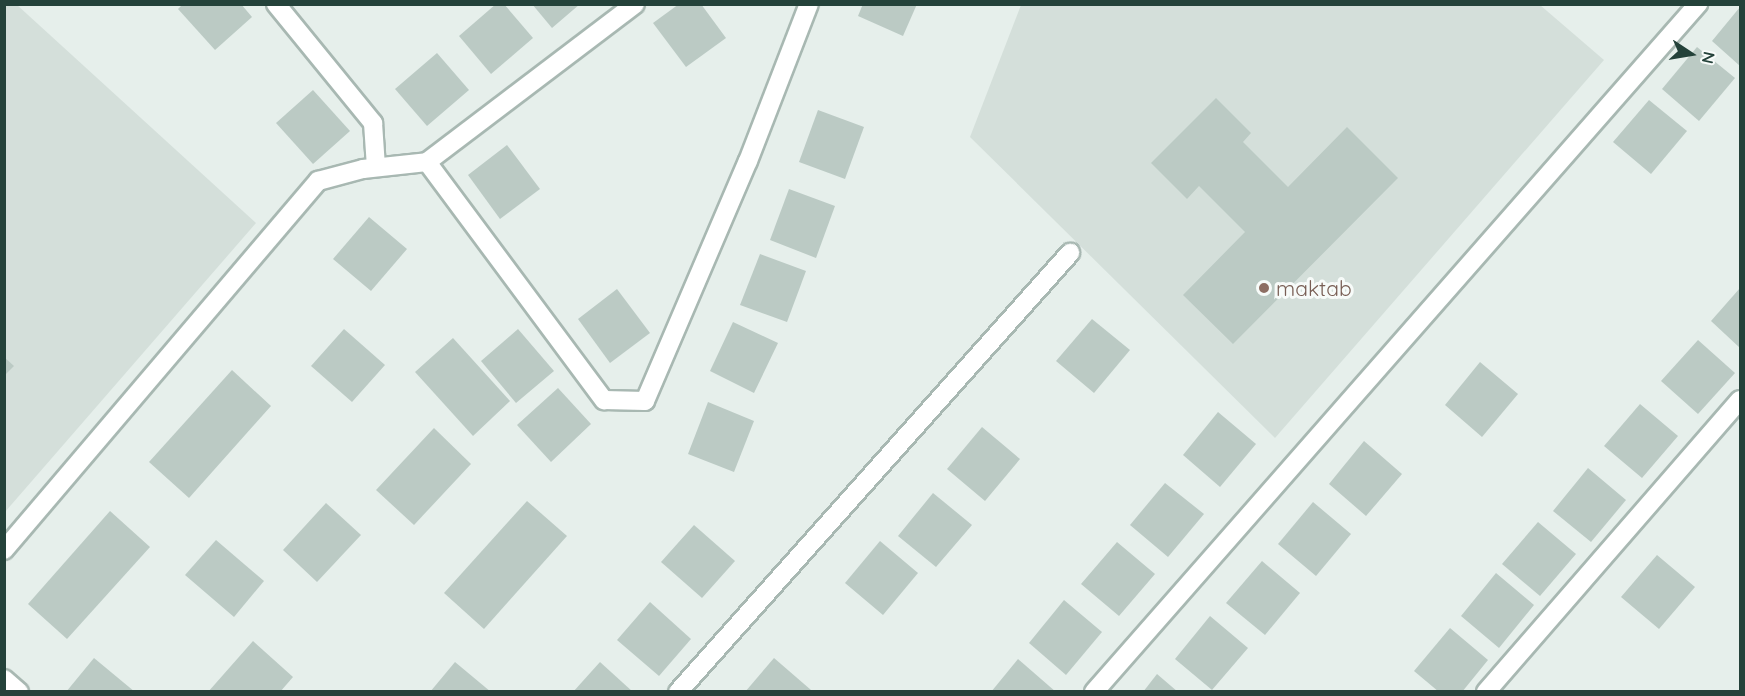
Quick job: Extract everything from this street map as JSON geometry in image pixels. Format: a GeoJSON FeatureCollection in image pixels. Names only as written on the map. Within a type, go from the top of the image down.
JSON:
{"type":"FeatureCollection","features":[{"type":"Feature","properties":{"kind":"street"},"geometry":{"type":"LineString","coordinates":[[276,4],[372,123],[376,167]]}},
{"type":"Feature","properties":{"kind":"street"},"geometry":{"type":"LineString","coordinates":[[4,550],[318,181],[376,167],[427,162],[635,4]]}},
{"type":"Feature","properties":{"kind":"street"},"geometry":{"type":"LineString","coordinates":[[427,162],[604,400],[645,401],[748,162],[809,4]]}},
{"type":"Feature","properties":{"kind":"street"},"geometry":{"type":"LineString","coordinates":[[1094,692],[1698,4]]}},
{"type":"Feature","properties":{"kind":"street"},"geometry":{"type":"LineString","coordinates":[[678,692],[1070,253]]}},
{"type":"Feature","properties":{"kind":"street"},"geometry":{"type":"LineString","coordinates":[[1486,692],[1740,400]]}},
{"type":"Feature","properties":{"kind":"street"},"geometry":{"type":"LineString","coordinates":[[4,679],[19,692]]}},
{"type":"Feature","properties":{"kind":"shaded area"},"geometry":{"type":"Polygon","coordinates":[[[16,4],[256,223],[5,512],[4,5],[16,4]]]}},
{"type":"Feature","properties":{"kind":"shaded area","name":"maktab"},"geometry":{"type":"Polygon","coordinates":[[[1021,5],[1540,5],[1604,60],[1275,438],[970,137],[1021,5]]]}},
{"type":"Feature","properties":{"kind":"building"},"geometry":{"type":"Polygon","coordinates":[[[183,4],[241,4],[252,17],[215,50],[178,9],[183,4]]]}},
{"type":"Feature","properties":{"kind":"building"},"geometry":{"type":"Polygon","coordinates":[[[496,4],[504,4],[533,38],[491,74],[459,36],[496,4]]]}},
{"type":"Feature","properties":{"kind":"building"},"geometry":{"type":"Polygon","coordinates":[[[532,4],[580,4],[552,28],[532,4]]]}},
{"type":"Feature","properties":{"kind":"building"},"geometry":{"type":"Polygon","coordinates":[[[679,4],[701,4],[726,38],[686,67],[653,23],[679,4]]]}},
{"type":"Feature","properties":{"kind":"building"},"geometry":{"type":"Polygon","coordinates":[[[863,4],[917,4],[903,36],[858,16],[863,4]]]}},
{"type":"Feature","properties":{"kind":"building"},"geometry":{"type":"Polygon","coordinates":[[[1740,7],[1740,66],[1712,41],[1740,7]]]}},
{"type":"Feature","properties":{"kind":"building"},"geometry":{"type":"Polygon","coordinates":[[[1697,47],[1735,78],[1699,121],[1662,89],[1697,47]]]}},
{"type":"Feature","properties":{"kind":"building"},"geometry":{"type":"Polygon","coordinates":[[[437,53],[469,90],[427,126],[395,89],[437,53]]]}},
{"type":"Feature","properties":{"kind":"building"},"geometry":{"type":"Polygon","coordinates":[[[313,90],[350,131],[313,164],[276,123],[313,90]]]}},
{"type":"Feature","properties":{"kind":"building"},"geometry":{"type":"Polygon","coordinates":[[[1216,98],[1251,133],[1243,142],[1288,187],[1347,127],[1398,178],[1233,344],[1183,295],[1245,232],[1199,186],[1187,199],[1151,163],[1216,98]]]}},
{"type":"Feature","properties":{"kind":"building"},"geometry":{"type":"Polygon","coordinates":[[[1649,100],[1687,131],[1651,174],[1613,142],[1649,100]]]}},
{"type":"Feature","properties":{"kind":"building"},"geometry":{"type":"Polygon","coordinates":[[[818,110],[864,127],[845,179],[799,162],[818,110]]]}},
{"type":"Feature","properties":{"kind":"building"},"geometry":{"type":"Polygon","coordinates":[[[507,145],[540,189],[500,219],[468,175],[507,145]]]}},
{"type":"Feature","properties":{"kind":"building"},"geometry":{"type":"Polygon","coordinates":[[[789,189],[835,206],[816,258],[770,240],[789,189]]]}},
{"type":"Feature","properties":{"kind":"building"},"geometry":{"type":"Polygon","coordinates":[[[369,217],[407,249],[371,291],[333,259],[369,217]]]}},
{"type":"Feature","properties":{"kind":"building"},"geometry":{"type":"Polygon","coordinates":[[[760,254],[806,271],[787,322],[740,305],[760,254]]]}},
{"type":"Feature","properties":{"kind":"building"},"geometry":{"type":"Polygon","coordinates":[[[1740,288],[1740,348],[1711,321],[1740,288]]]}},
{"type":"Feature","properties":{"kind":"building"},"geometry":{"type":"Polygon","coordinates":[[[617,289],[650,333],[610,363],[578,319],[617,289]]]}},
{"type":"Feature","properties":{"kind":"building"},"geometry":{"type":"Polygon","coordinates":[[[1092,319],[1130,350],[1094,393],[1056,361],[1092,319]]]}},
{"type":"Feature","properties":{"kind":"building"},"geometry":{"type":"Polygon","coordinates":[[[733,322],[778,343],[754,393],[710,371],[733,322]]]}},
{"type":"Feature","properties":{"kind":"building"},"geometry":{"type":"Polygon","coordinates":[[[344,329],[385,365],[352,402],[311,366],[344,329]]]}},
{"type":"Feature","properties":{"kind":"building"},"geometry":{"type":"Polygon","coordinates":[[[518,329],[554,371],[516,403],[481,361],[518,329]]]}},
{"type":"Feature","properties":{"kind":"building"},"geometry":{"type":"Polygon","coordinates":[[[453,338],[510,401],[473,436],[415,372],[453,338]]]}},
{"type":"Feature","properties":{"kind":"building"},"geometry":{"type":"Polygon","coordinates":[[[1698,340],[1735,373],[1698,414],[1661,381],[1698,340]]]}},
{"type":"Feature","properties":{"kind":"building"},"geometry":{"type":"Polygon","coordinates":[[[4,357],[14,366],[4,376],[4,357]]]}},
{"type":"Feature","properties":{"kind":"building"},"geometry":{"type":"Polygon","coordinates":[[[1480,362],[1518,394],[1482,437],[1445,405],[1480,362]]]}},
{"type":"Feature","properties":{"kind":"building"},"geometry":{"type":"Polygon","coordinates":[[[232,370],[271,406],[189,498],[149,462],[232,370]]]}},
{"type":"Feature","properties":{"kind":"building"},"geometry":{"type":"Polygon","coordinates":[[[558,388],[591,424],[551,462],[517,425],[558,388]]]}},
{"type":"Feature","properties":{"kind":"building"},"geometry":{"type":"Polygon","coordinates":[[[708,402],[754,421],[734,472],[688,454],[708,402]]]}},
{"type":"Feature","properties":{"kind":"building"},"geometry":{"type":"Polygon","coordinates":[[[1640,404],[1678,436],[1642,478],[1604,446],[1640,404]]]}},
{"type":"Feature","properties":{"kind":"building"},"geometry":{"type":"Polygon","coordinates":[[[1218,412],[1256,444],[1220,487],[1183,455],[1218,412]]]}},
{"type":"Feature","properties":{"kind":"building"},"geometry":{"type":"Polygon","coordinates":[[[982,427],[1020,459],[985,501],[947,469],[982,427]]]}},
{"type":"Feature","properties":{"kind":"building"},"geometry":{"type":"Polygon","coordinates":[[[434,428],[471,464],[414,525],[376,490],[434,428]]]}},
{"type":"Feature","properties":{"kind":"building"},"geometry":{"type":"Polygon","coordinates":[[[1364,441],[1402,474],[1366,516],[1329,484],[1364,441]]]}},
{"type":"Feature","properties":{"kind":"building"},"geometry":{"type":"Polygon","coordinates":[[[1588,468],[1626,500],[1591,542],[1553,511],[1588,468]]]}},
{"type":"Feature","properties":{"kind":"building"},"geometry":{"type":"Polygon","coordinates":[[[1165,483],[1204,514],[1168,557],[1130,525],[1165,483]]]}},
{"type":"Feature","properties":{"kind":"building"},"geometry":{"type":"Polygon","coordinates":[[[933,493],[972,525],[936,567],[898,536],[933,493]]]}},
{"type":"Feature","properties":{"kind":"building"},"geometry":{"type":"Polygon","coordinates":[[[527,501],[567,536],[484,629],[444,593],[527,501]]]}},
{"type":"Feature","properties":{"kind":"building"},"geometry":{"type":"Polygon","coordinates":[[[1313,502],[1351,534],[1316,576],[1278,544],[1313,502]]]}},
{"type":"Feature","properties":{"kind":"building"},"geometry":{"type":"Polygon","coordinates":[[[326,503],[361,535],[317,582],[283,550],[326,503]]]}},
{"type":"Feature","properties":{"kind":"building"},"geometry":{"type":"Polygon","coordinates":[[[110,511],[150,547],[67,639],[28,604],[110,511]]]}},
{"type":"Feature","properties":{"kind":"building"},"geometry":{"type":"Polygon","coordinates":[[[1538,522],[1576,554],[1540,596],[1502,564],[1538,522]]]}},
{"type":"Feature","properties":{"kind":"building"},"geometry":{"type":"Polygon","coordinates":[[[694,525],[735,561],[702,598],[661,562],[694,525]]]}},
{"type":"Feature","properties":{"kind":"building"},"geometry":{"type":"Polygon","coordinates":[[[216,540],[264,581],[234,617],[185,575],[216,540]]]}},
{"type":"Feature","properties":{"kind":"building"},"geometry":{"type":"Polygon","coordinates":[[[880,541],[918,573],[883,615],[845,583],[880,541]]]}},
{"type":"Feature","properties":{"kind":"building"},"geometry":{"type":"Polygon","coordinates":[[[1117,542],[1155,574],[1119,616],[1081,584],[1117,542]]]}},
{"type":"Feature","properties":{"kind":"building"},"geometry":{"type":"Polygon","coordinates":[[[1657,555],[1695,587],[1659,629],[1621,597],[1657,555]]]}},
{"type":"Feature","properties":{"kind":"building"},"geometry":{"type":"Polygon","coordinates":[[[1262,561],[1300,593],[1265,635],[1226,603],[1262,561]]]}},
{"type":"Feature","properties":{"kind":"building"},"geometry":{"type":"Polygon","coordinates":[[[1496,573],[1534,605],[1499,648],[1461,616],[1496,573]]]}},
{"type":"Feature","properties":{"kind":"building"},"geometry":{"type":"Polygon","coordinates":[[[1064,600],[1102,632],[1066,675],[1029,643],[1064,600]]]}},
{"type":"Feature","properties":{"kind":"building"},"geometry":{"type":"Polygon","coordinates":[[[650,602],[691,639],[659,676],[617,640],[650,602]]]}},
{"type":"Feature","properties":{"kind":"building"},"geometry":{"type":"Polygon","coordinates":[[[1210,616],[1248,648],[1212,690],[1175,659],[1210,616]]]}},
{"type":"Feature","properties":{"kind":"building"},"geometry":{"type":"Polygon","coordinates":[[[1450,628],[1488,660],[1462,692],[1439,692],[1414,671],[1450,628]]]}},
{"type":"Feature","properties":{"kind":"building"},"geometry":{"type":"Polygon","coordinates":[[[253,641],[293,677],[280,692],[208,692],[253,641]]]}},
{"type":"Feature","properties":{"kind":"building"},"geometry":{"type":"Polygon","coordinates":[[[94,658],[135,692],[66,692],[94,658]]]}},
{"type":"Feature","properties":{"kind":"building"},"geometry":{"type":"Polygon","coordinates":[[[774,658],[811,690],[810,692],[745,692],[774,658]]]}},
{"type":"Feature","properties":{"kind":"building"},"geometry":{"type":"Polygon","coordinates":[[[1018,659],[1056,692],[991,692],[1018,659]]]}},
{"type":"Feature","properties":{"kind":"building"},"geometry":{"type":"Polygon","coordinates":[[[455,662],[491,692],[430,692],[455,662]]]}},
{"type":"Feature","properties":{"kind":"building"},"geometry":{"type":"Polygon","coordinates":[[[600,662],[633,692],[573,692],[600,662]]]}},
{"type":"Feature","properties":{"kind":"building"},"geometry":{"type":"Polygon","coordinates":[[[1157,674],[1178,692],[1143,692],[1157,674]]]}},
{"type":"Feature","properties":{"kind":"place","name":"maktab"},"geometry":{"type":"Point","coordinates":[1264,288]}}]}
